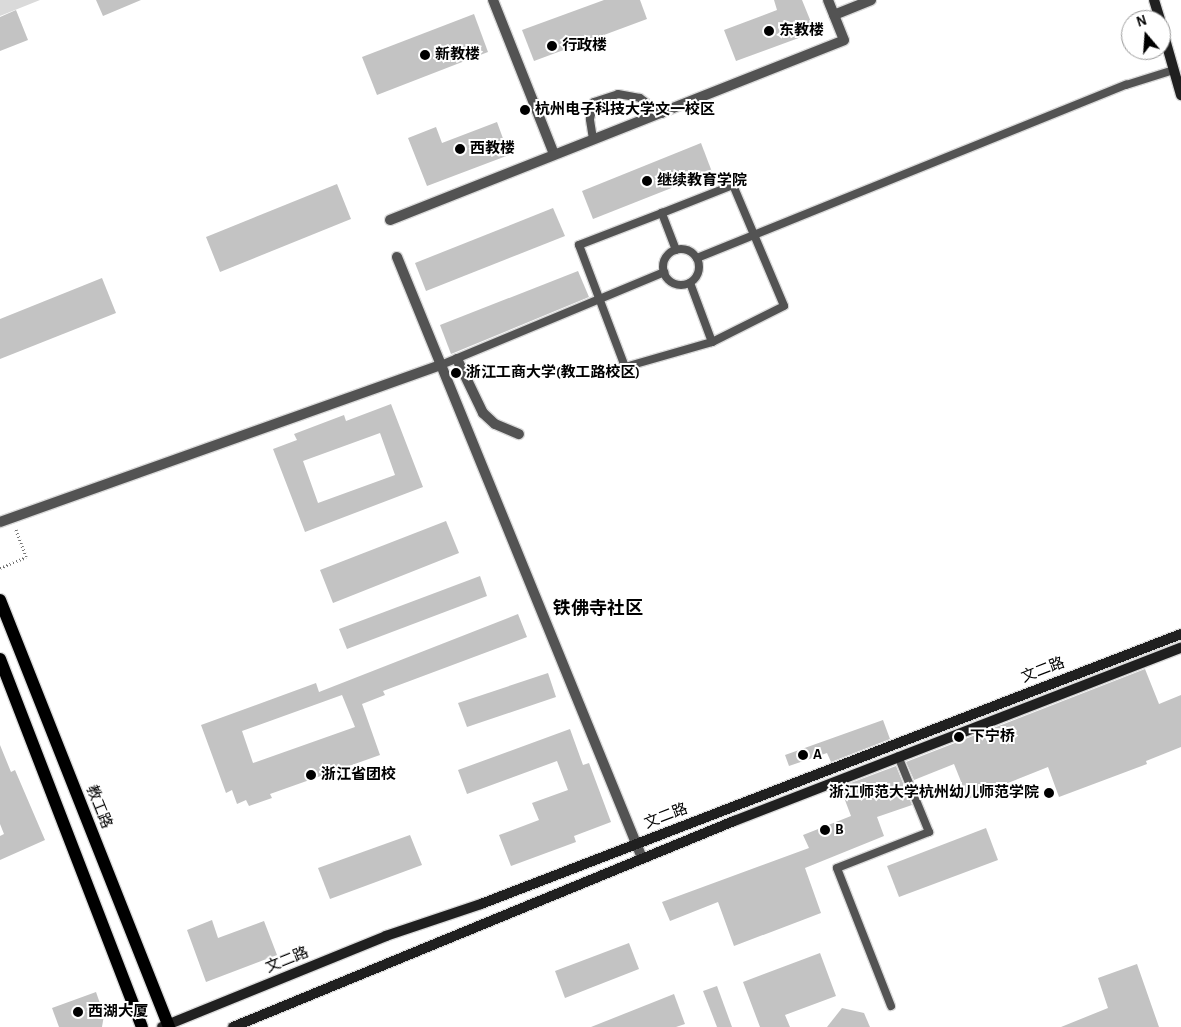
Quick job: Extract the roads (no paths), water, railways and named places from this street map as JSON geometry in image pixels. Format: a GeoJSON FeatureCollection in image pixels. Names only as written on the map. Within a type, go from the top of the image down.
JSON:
{"type":"FeatureCollection","features":[{"type":"Feature","properties":{"kind":"main road"},"geometry":{"type":"LineString","coordinates":[[1171,59],[1181,95]]}},
{"type":"Feature","properties":{"kind":"main road","name":"教工路"},"geometry":{"type":"LineString","coordinates":[[0,600],[166,1026]]}},
{"type":"Feature","properties":{"kind":"main road","name":"文二路"},"geometry":{"type":"LineString","coordinates":[[166,1026],[386,936],[482,904],[1181,634]]}},
{"type":"Feature","properties":{"kind":"main road","name":"文二路"},"geometry":{"type":"LineString","coordinates":[[233,1027],[642,858],[898,756],[1181,648]]}},
{"type":"Feature","properties":{"kind":"main road"},"geometry":{"type":"LineString","coordinates":[[0,659],[142,1027]]}},
{"type":"Feature","properties":{"kind":"street"},"geometry":{"type":"LineString","coordinates":[[493,0],[554,154]]}},
{"type":"Feature","properties":{"kind":"street"},"geometry":{"type":"LineString","coordinates":[[390,220],[554,154],[662,114],[844,40],[828,0]]}},
{"type":"Feature","properties":{"kind":"street"},"geometry":{"type":"LineString","coordinates":[[834,15],[871,0]]}},
{"type":"Feature","properties":{"kind":"street"},"geometry":{"type":"LineString","coordinates":[[397,257],[642,858]]}},
{"type":"Feature","properties":{"kind":"street"},"geometry":{"type":"LineString","coordinates":[[457,359],[483,413],[495,424],[519,434]]}},
{"type":"Feature","properties":{"kind":"street"},"geometry":{"type":"LineString","coordinates":[[5,520],[441,365]]}},
{"type":"Feature","properties":{"kind":"lane"},"geometry":{"type":"LineString","coordinates":[[697,258],[1126,85],[1174,70]]}},
{"type":"Feature","properties":{"kind":"lane"},"geometry":{"type":"LineString","coordinates":[[593,139],[590,119],[594,102],[618,94],[640,98],[662,114]]}},
{"type":"Feature","properties":{"kind":"lane"},"geometry":{"type":"LineString","coordinates":[[733,185],[784,306],[712,342],[625,368],[578,245],[662,213],[733,185]]}},
{"type":"Feature","properties":{"kind":"lane"},"geometry":{"type":"LineString","coordinates":[[662,213],[676,250]]}},
{"type":"Feature","properties":{"kind":"lane"},"geometry":{"type":"LineString","coordinates":[[676,250],[688,250],[697,258],[698,275],[690,283],[674,284],[664,272],[667,256],[676,250]]}},
{"type":"Feature","properties":{"kind":"lane"},"geometry":{"type":"LineString","coordinates":[[441,365],[664,272]]}},
{"type":"Feature","properties":{"kind":"lane"},"geometry":{"type":"LineString","coordinates":[[690,283],[712,342]]}},
{"type":"Feature","properties":{"kind":"lane"},"geometry":{"type":"LineString","coordinates":[[891,1006],[837,868],[928,832],[898,756]]}},
{"type":"Feature","properties":{"kind":"place","name":"东教楼"},"geometry":{"type":"Point","coordinates":[769,31]}},
{"type":"Feature","properties":{"kind":"place","name":"行政楼"},"geometry":{"type":"Point","coordinates":[552,46]}},
{"type":"Feature","properties":{"kind":"place","name":"新教楼"},"geometry":{"type":"Point","coordinates":[425,55]}},
{"type":"Feature","properties":{"kind":"place","name":"杭州电子科技大学文一校区"},"geometry":{"type":"Point","coordinates":[525,110]}},
{"type":"Feature","properties":{"kind":"place","name":"西教楼"},"geometry":{"type":"Point","coordinates":[460,149]}},
{"type":"Feature","properties":{"kind":"place","name":"继续教育学院"},"geometry":{"type":"Point","coordinates":[647,181]}},
{"type":"Feature","properties":{"kind":"place","name":"浙江工商大学(教工路校区)"},"geometry":{"type":"Point","coordinates":[456,373]}},
{"type":"Feature","properties":{"kind":"place","name":"下宁桥"},"geometry":{"type":"Point","coordinates":[959,737]}},
{"type":"Feature","properties":{"kind":"place","name":"A"},"geometry":{"type":"Point","coordinates":[803,755]}},
{"type":"Feature","properties":{"kind":"place","name":"浙江省团校"},"geometry":{"type":"Point","coordinates":[311,775]}},
{"type":"Feature","properties":{"kind":"place","name":"浙江师范大学杭州幼儿师范学院"},"geometry":{"type":"Point","coordinates":[1049,793]}},
{"type":"Feature","properties":{"kind":"place","name":"B"},"geometry":{"type":"Point","coordinates":[825,830]}},
{"type":"Feature","properties":{"kind":"place","name":"西湖大厦"},"geometry":{"type":"Point","coordinates":[78,1012]}},
{"type":"Feature","properties":{"kind":"district","name":"铁佛寺社区"},"geometry":{"type":"Point","coordinates":[598,609]}}]}
